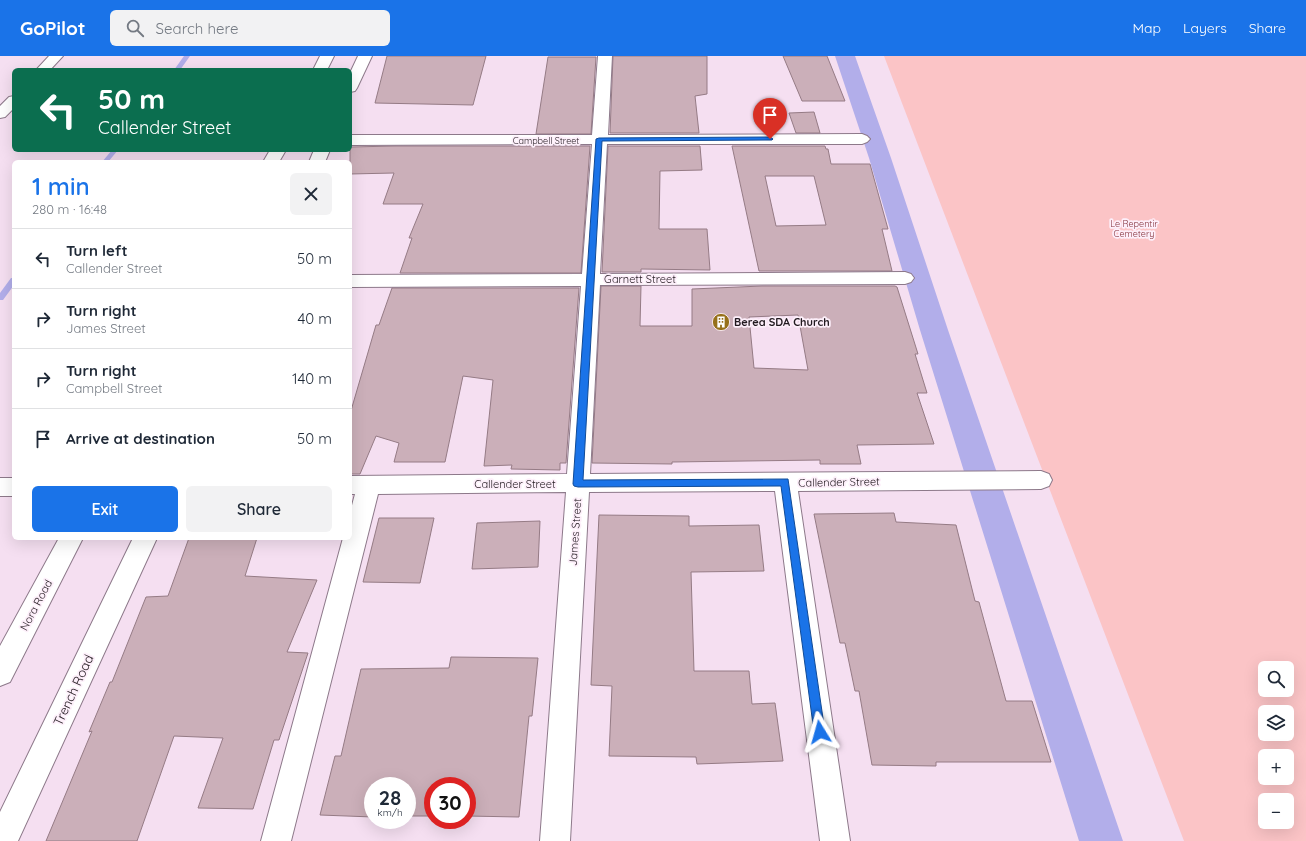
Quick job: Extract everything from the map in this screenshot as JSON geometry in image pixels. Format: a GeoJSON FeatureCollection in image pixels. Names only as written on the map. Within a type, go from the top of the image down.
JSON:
{"type":"FeatureCollection","features":[{"type":"Feature","properties":{"kind":"street"},"geometry":{"type":"LineString","coordinates":[[45,68],[56,56]]}},
{"type":"Feature","properties":{"kind":"street"},"geometry":{"type":"LineString","coordinates":[[321,68],[327,56]]}},
{"type":"Feature","properties":{"kind":"street"},"geometry":{"type":"LineString","coordinates":[[352,84],[365,56]]}},
{"type":"Feature","properties":{"kind":"street","name":"James Street"},"geometry":{"type":"LineString","coordinates":[[555,841],[605,56]]}},
{"type":"Feature","properties":{"kind":"street"},"geometry":{"type":"LineString","coordinates":[[0,114],[12,102]]}},
{"type":"Feature","properties":{"kind":"street","name":"Campbell Street"},"geometry":{"type":"LineString","coordinates":[[352,140],[862,139]]}},
{"type":"Feature","properties":{"kind":"street","name":"Garnett Street"},"geometry":{"type":"LineString","coordinates":[[352,281],[905,278]]}},
{"type":"Feature","properties":{"kind":"street","name":"Callender Street"},"geometry":{"type":"LineString","coordinates":[[360,485],[972,480],[1031,481]]}},
{"type":"Feature","properties":{"kind":"street"},"geometry":{"type":"LineString","coordinates":[[785,482],[835,841]]}},
{"type":"Feature","properties":{"kind":"street"},"geometry":{"type":"LineString","coordinates":[[352,519],[360,485]]}},
{"type":"Feature","properties":{"kind":"street"},"geometry":{"type":"LineString","coordinates":[[0,487],[12,487]]}},
{"type":"Feature","properties":{"kind":"street","name":"Nora Road"},"geometry":{"type":"LineString","coordinates":[[0,672],[71,540]]}},
{"type":"Feature","properties":{"kind":"street","name":"Trench Road"},"geometry":{"type":"LineString","coordinates":[[2,841],[144,540]]}},
{"type":"Feature","properties":{"kind":"street"},"geometry":{"type":"LineString","coordinates":[[276,841],[347,540]]}},
{"type":"Feature","properties":{"kind":"green space","name":"Le Repentir Cemetery"},"geometry":{"type":"Polygon","coordinates":[[[884,56],[1306,56],[1306,841],[1184,841],[884,56]]]}},
{"type":"Feature","properties":{"kind":"building"},"geometry":{"type":"Polygon","coordinates":[[[387,56],[486,56],[473,105],[375,103],[387,56]]]}},
{"type":"Feature","properties":{"kind":"building"},"geometry":{"type":"Polygon","coordinates":[[[613,56],[707,56],[707,94],[695,96],[699,133],[610,133],[613,56]]]}},
{"type":"Feature","properties":{"kind":"building"},"geometry":{"type":"Polygon","coordinates":[[[783,56],[827,56],[845,101],[802,101],[783,56]]]}},
{"type":"Feature","properties":{"kind":"building"},"geometry":{"type":"Polygon","coordinates":[[[548,57],[596,57],[591,134],[536,134],[548,57]]]}},
{"type":"Feature","properties":{"kind":"building"},"geometry":{"type":"Polygon","coordinates":[[[814,112],[820,133],[796,133],[789,113],[814,112]]]}},
{"type":"Feature","properties":{"kind":"building"},"geometry":{"type":"Polygon","coordinates":[[[590,146],[581,273],[400,273],[412,238],[409,238],[423,204],[383,204],[394,173],[352,174],[352,160],[350,160],[350,152],[352,152],[352,147],[590,146]]]}},
{"type":"Feature","properties":{"kind":"building"},"geometry":{"type":"Polygon","coordinates":[[[608,146],[700,146],[702,170],[660,171],[659,229],[707,229],[710,270],[641,269],[641,272],[602,272],[608,146]]]}},
{"type":"Feature","properties":{"kind":"building"},"geometry":{"type":"Polygon","coordinates":[[[732,146],[825,146],[826,149],[828,149],[831,164],[870,164],[888,229],[882,229],[892,271],[759,271],[732,146]],[[765,176],[776,226],[826,225],[814,176],[765,176]]]}},
{"type":"Feature","properties":{"kind":"building"},"geometry":{"type":"Polygon","coordinates":[[[601,286],[641,286],[640,326],[692,326],[692,289],[762,286],[897,287],[918,354],[915,354],[927,393],[917,393],[934,444],[857,445],[861,464],[820,464],[820,460],[672,462],[672,464],[592,463],[601,286]],[[798,315],[749,317],[754,368],[808,370],[798,315]]]}},
{"type":"Feature","properties":{"kind":"building"},"geometry":{"type":"Polygon","coordinates":[[[392,288],[579,288],[566,463],[560,463],[560,470],[511,469],[512,465],[484,466],[493,380],[463,376],[445,462],[394,462],[399,443],[376,436],[360,474],[352,474],[352,407],[376,325],[379,325],[392,288]]]}},
{"type":"Feature","properties":{"kind":"building"},"geometry":{"type":"Polygon","coordinates":[[[894,513],[896,522],[956,525],[975,601],[979,602],[1006,701],[1032,701],[1051,762],[936,762],[936,766],[872,765],[859,691],[855,691],[845,643],[840,643],[814,514],[894,513]]]}},
{"type":"Feature","properties":{"kind":"building"},"geometry":{"type":"Polygon","coordinates":[[[599,515],[689,516],[689,526],[759,525],[764,571],[691,572],[694,671],[749,671],[752,704],[775,703],[783,761],[697,764],[696,757],[609,756],[612,686],[591,685],[599,515]]]}},
{"type":"Feature","properties":{"kind":"building"},"geometry":{"type":"Polygon","coordinates":[[[379,518],[434,518],[420,583],[363,582],[379,518]]]}},
{"type":"Feature","properties":{"kind":"building"},"geometry":{"type":"Polygon","coordinates":[[[540,521],[538,567],[472,569],[477,523],[540,521]]]}},
{"type":"Feature","properties":{"kind":"building"},"geometry":{"type":"Polygon","coordinates":[[[188,540],[256,540],[245,576],[317,580],[287,652],[308,653],[279,740],[274,740],[253,809],[198,808],[223,738],[174,736],[137,841],[46,841],[92,731],[89,732],[110,682],[112,682],[146,597],[168,596],[188,540]]]}},
{"type":"Feature","properties":{"kind":"building"},"geometry":{"type":"Polygon","coordinates":[[[451,657],[538,658],[532,716],[529,716],[519,817],[476,816],[476,777],[424,777],[424,816],[416,816],[416,777],[364,777],[364,817],[320,815],[335,756],[341,756],[361,669],[449,668],[451,657]]]}},
{"type":"Feature","properties":{"kind":"waterway"},"geometry":{"type":"LineString","coordinates":[[178,68],[187,56]]}},
{"type":"Feature","properties":{"kind":"waterway"},"geometry":{"type":"LineString","coordinates":[[845,56],[880,158],[934,330],[1101,841]]}},
{"type":"Feature","properties":{"kind":"waterway"},"geometry":{"type":"LineString","coordinates":[[107,160],[113,152]]}},
{"type":"Feature","properties":{"kind":"waterway"},"geometry":{"type":"LineString","coordinates":[[0,298],[12,283]]}},
{"type":"Feature","properties":{"kind":"place","name":"Berea SDA Church"},"geometry":{"type":"Point","coordinates":[721,322]}},
{"type":"Feature","properties":{"kind":"route"},"geometry":{"type":"LineString","coordinates":[[770,139],[599,139],[578,484],[785,482],[820,732]]}}]}
